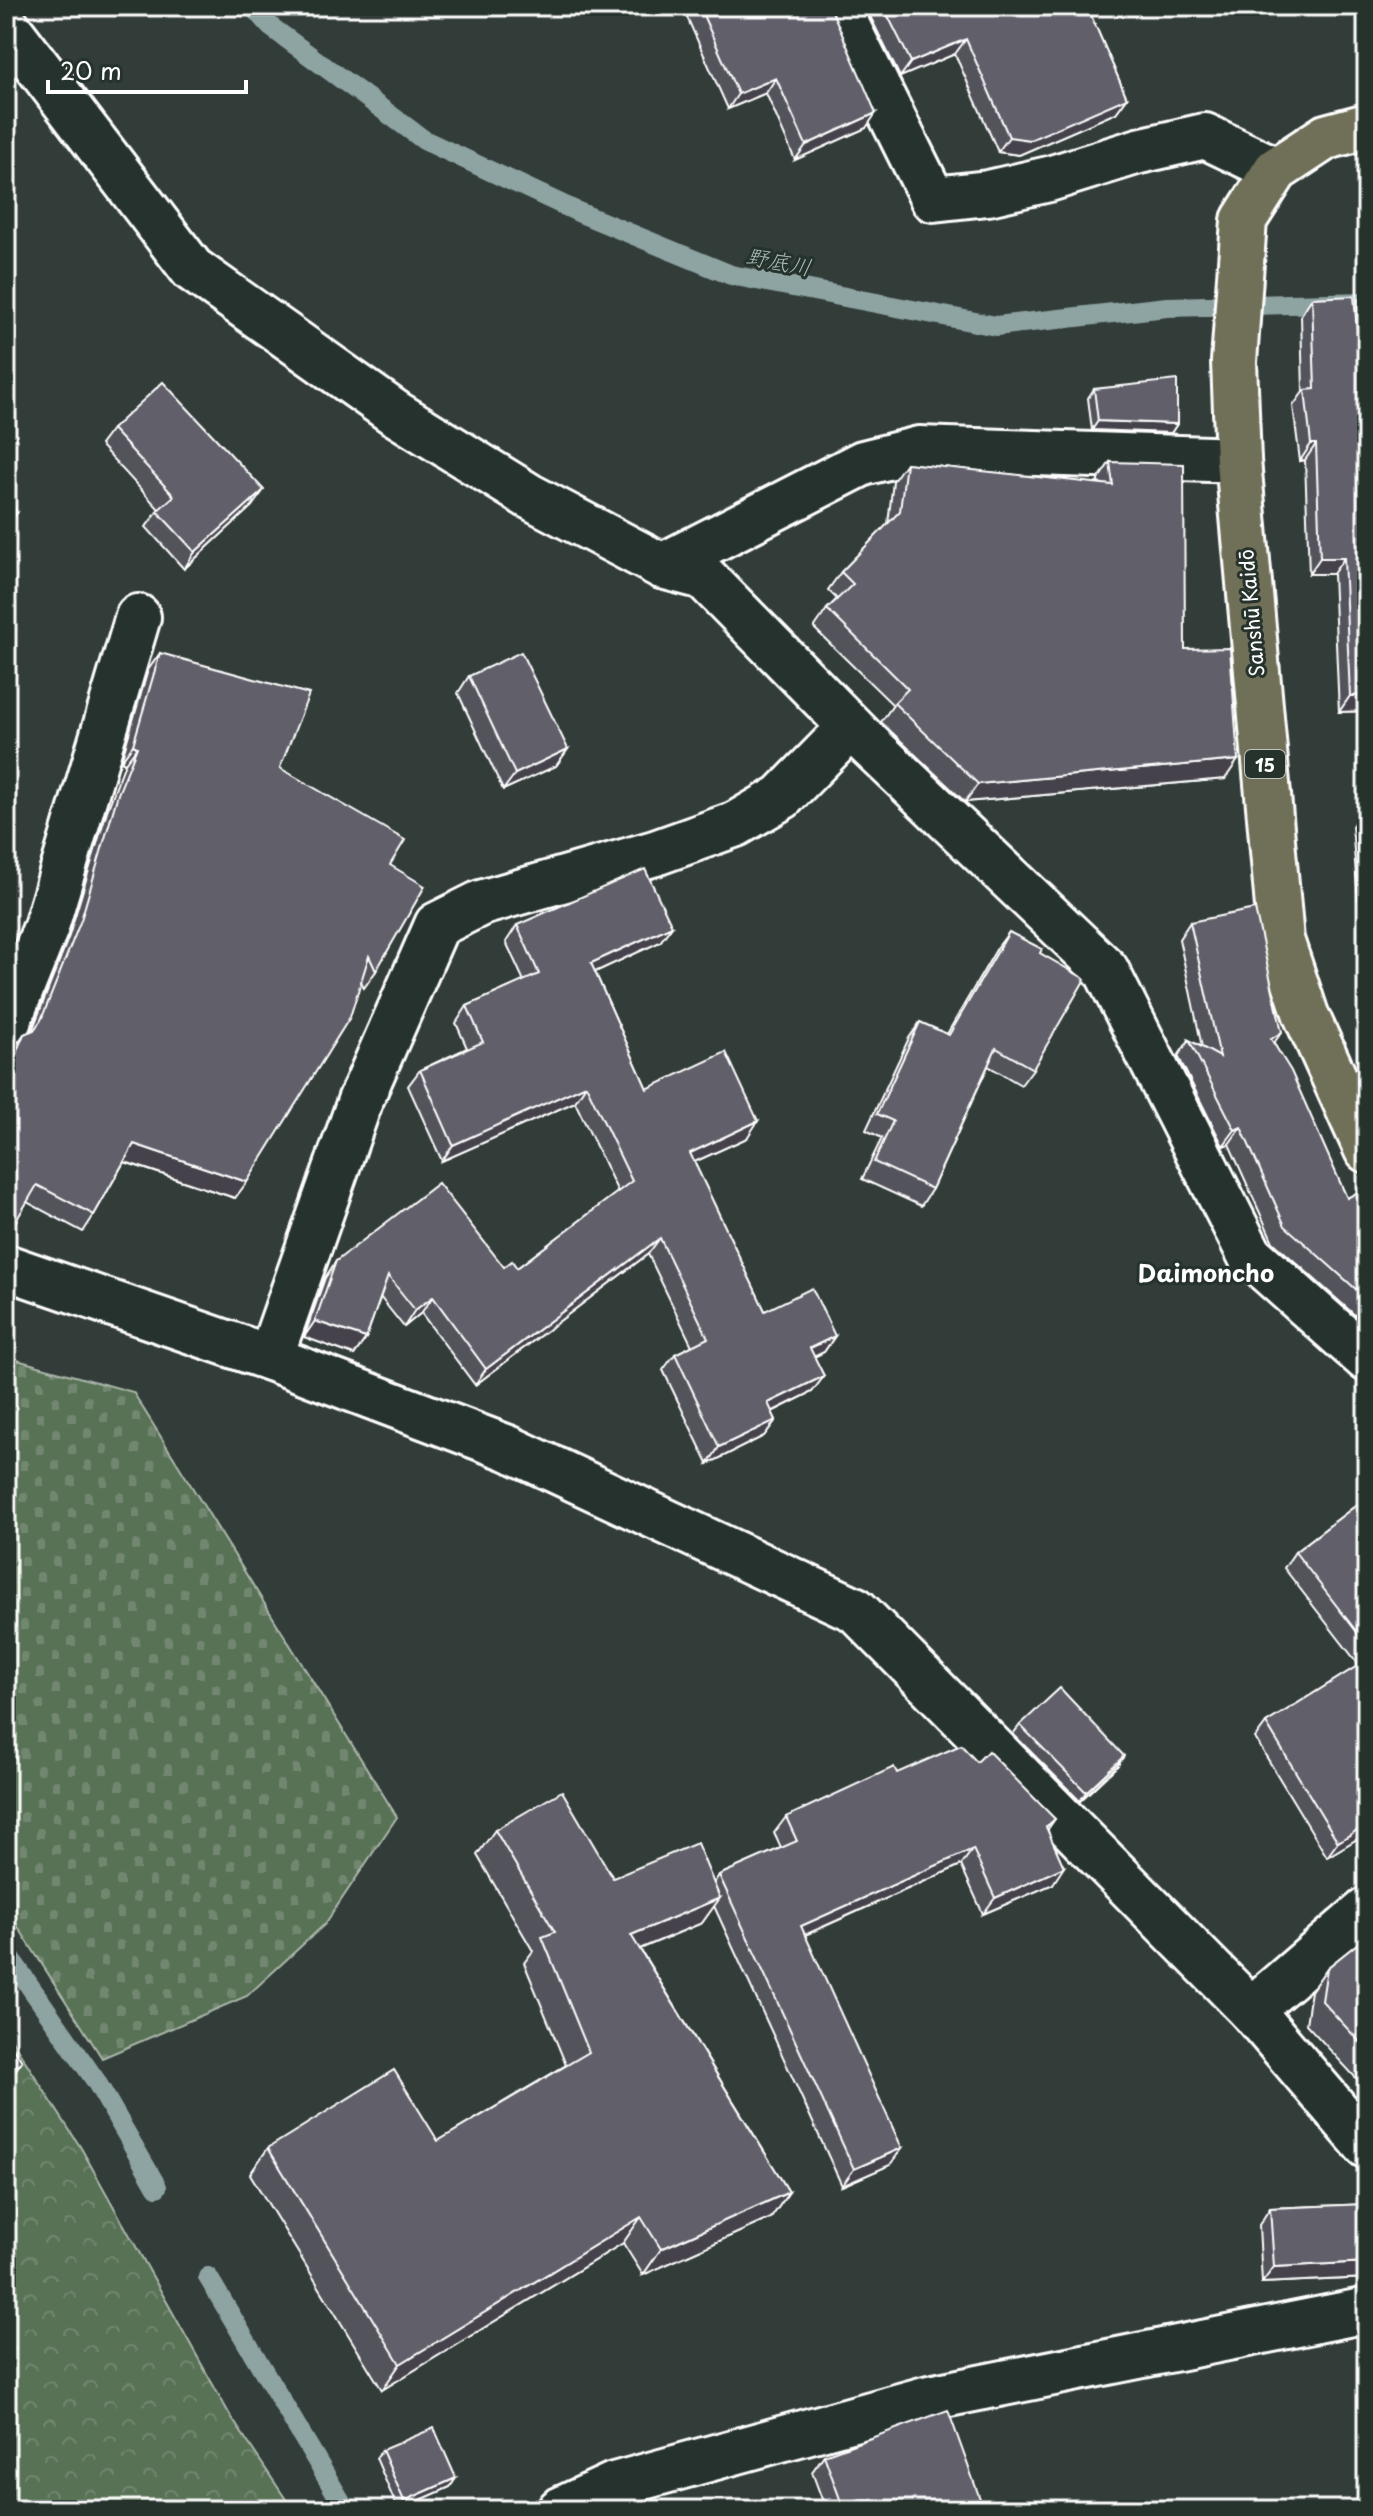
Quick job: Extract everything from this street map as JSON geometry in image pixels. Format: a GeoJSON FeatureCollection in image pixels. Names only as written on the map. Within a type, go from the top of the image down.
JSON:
{"type":"FeatureCollection","features":[{"type":"Feature","properties":{"kind":"main road","name":"Sanshū Kaidō"},"geometry":{"type":"LineString","coordinates":[[1367,126],[1326,137],[1276,170],[1244,220],[1234,362],[1238,460],[1281,940],[1306,1015],[1367,1150]]}},
{"type":"Feature","properties":{"kind":"street"},"geometry":{"type":"LineString","coordinates":[[837,6],[933,199],[1018,186],[1205,136],[1276,170]]}},
{"type":"Feature","properties":{"kind":"street"},"geometry":{"type":"LineString","coordinates":[[6,25],[192,269],[395,413],[529,496],[662,566],[704,577],[861,737],[1106,970],[1250,1255],[1367,1359]]}},
{"type":"Feature","properties":{"kind":"street"},"geometry":{"type":"LineString","coordinates":[[662,566],[863,463],[919,449],[1238,460]]}},
{"type":"Feature","properties":{"kind":"street"},"geometry":{"type":"LineString","coordinates":[[6,1027],[46,927],[138,617]]}},
{"type":"Feature","properties":{"kind":"street"},"geometry":{"type":"LineString","coordinates":[[270,1358],[360,1101],[437,925],[481,903],[655,853],[736,824],[782,797],[833,745]]}},
{"type":"Feature","properties":{"kind":"street"},"geometry":{"type":"LineString","coordinates":[[6,1267],[270,1358],[508,1448],[856,1610],[1251,2010],[1367,2146]]}},
{"type":"Feature","properties":{"kind":"street"},"geometry":{"type":"LineString","coordinates":[[1251,2010],[1367,1910]]}},
{"type":"Feature","properties":{"kind":"street"},"geometry":{"type":"LineString","coordinates":[[560,2510],[614,2485],[929,2398],[1367,2310]]}},
{"type":"Feature","properties":{"kind":"green space"},"geometry":{"type":"Polygon","coordinates":[[[6,1357],[133,1392],[397,1817],[325,1924],[247,1996],[102,2058],[6,1908],[6,1357]]]}},
{"type":"Feature","properties":{"kind":"green space"},"geometry":{"type":"Polygon","coordinates":[[[6,2031],[81,2148],[231,2417],[293,2510],[6,2510],[6,2031]]]}},
{"type":"Feature","properties":{"kind":"building"},"geometry":{"type":"Polygon","coordinates":[[[699,6],[830,6],[876,113],[806,145],[776,78],[738,94],[699,6]]]}},
{"type":"Feature","properties":{"kind":"building"},"geometry":{"type":"Polygon","coordinates":[[[883,6],[1087,6],[1127,98],[1030,140],[1009,137],[966,39],[911,62],[883,6]]]}},
{"type":"Feature","properties":{"kind":"building"},"geometry":{"type":"Polygon","coordinates":[[[1354,296],[1363,397],[1367,397],[1367,695],[1350,696],[1344,558],[1320,558],[1316,444],[1311,444],[1305,390],[1315,389],[1312,298],[1354,296]]]}},
{"type":"Feature","properties":{"kind":"building"},"geometry":{"type":"Polygon","coordinates":[[[1177,380],[1177,424],[1098,421],[1094,389],[1177,380]]]}},
{"type":"Feature","properties":{"kind":"building"},"geometry":{"type":"Polygon","coordinates":[[[163,382],[264,490],[195,552],[157,511],[174,496],[112,429],[163,382]]]}},
{"type":"Feature","properties":{"kind":"building"},"geometry":{"type":"Polygon","coordinates":[[[1110,462],[1184,464],[1185,649],[1230,648],[1238,760],[978,784],[894,703],[908,689],[827,609],[853,584],[841,572],[900,511],[906,463],[1113,485],[1110,462]]]}},
{"type":"Feature","properties":{"kind":"building"},"geometry":{"type":"Polygon","coordinates":[[[6,488],[17,513],[6,518],[6,488]]]}},
{"type":"Feature","properties":{"kind":"building"},"geometry":{"type":"Polygon","coordinates":[[[521,652],[568,749],[515,774],[469,676],[521,652]]]}},
{"type":"Feature","properties":{"kind":"building"},"geometry":{"type":"Polygon","coordinates":[[[160,653],[309,694],[280,768],[405,840],[390,865],[425,886],[376,971],[369,956],[350,1017],[247,1182],[134,1144],[94,1215],[37,1185],[13,1226],[6,1229],[6,1076],[24,1034],[34,1030],[41,1020],[81,920],[118,794],[137,747],[133,745],[160,653]]]}},
{"type":"Feature","properties":{"kind":"building"},"geometry":{"type":"Polygon","coordinates":[[[1367,809],[1367,854],[1363,810],[1367,809]]]}},
{"type":"Feature","properties":{"kind":"building"},"geometry":{"type":"Polygon","coordinates":[[[645,869],[672,926],[591,963],[647,1089],[726,1052],[758,1121],[690,1153],[765,1311],[812,1288],[835,1336],[810,1348],[824,1376],[768,1403],[776,1420],[719,1447],[675,1354],[708,1338],[660,1238],[486,1369],[433,1297],[415,1310],[388,1276],[366,1338],[315,1321],[336,1261],[438,1183],[504,1267],[512,1261],[517,1268],[632,1181],[586,1085],[453,1145],[420,1070],[483,1042],[467,1006],[539,974],[517,925],[645,869]]]}},
{"type":"Feature","properties":{"kind":"building"},"geometry":{"type":"Polygon","coordinates":[[[1255,909],[1282,1032],[1271,1039],[1291,1071],[1347,1198],[1362,1190],[1367,1198],[1367,1299],[1285,1226],[1241,1127],[1235,1130],[1189,1040],[1220,1057],[1190,922],[1255,909]]]}},
{"type":"Feature","properties":{"kind":"building"},"geometry":{"type":"Polygon","coordinates":[[[1009,932],[1042,949],[1040,953],[1085,979],[1033,1069],[996,1048],[932,1189],[874,1162],[893,1121],[877,1114],[920,1022],[949,1035],[1009,932]]]}},
{"type":"Feature","properties":{"kind":"building"},"geometry":{"type":"Polygon","coordinates":[[[1367,1497],[1367,1645],[1295,1552],[1367,1497]]]}},
{"type":"Feature","properties":{"kind":"building"},"geometry":{"type":"Polygon","coordinates":[[[1367,1660],[1367,1742],[1358,1749],[1367,1764],[1367,1824],[1338,1842],[1266,1723],[1367,1660]]]}},
{"type":"Feature","properties":{"kind":"building"},"geometry":{"type":"Polygon","coordinates":[[[1060,1688],[1124,1756],[1086,1792],[1020,1725],[1060,1688]]]}},
{"type":"Feature","properties":{"kind":"building"},"geometry":{"type":"Polygon","coordinates":[[[961,1745],[977,1762],[988,1751],[1055,1819],[1046,1827],[1064,1867],[995,1898],[973,1849],[801,1926],[902,2148],[854,2169],[719,1875],[797,1841],[786,1817],[894,1767],[897,1773],[961,1745]]]}},
{"type":"Feature","properties":{"kind":"building"},"geometry":{"type":"Polygon","coordinates":[[[562,1791],[613,1878],[697,1843],[720,1898],[631,1935],[789,2192],[661,2249],[641,2217],[400,2364],[268,2148],[394,2070],[438,2141],[589,2052],[542,1937],[555,1932],[495,1830],[562,1791]]]}},
{"type":"Feature","properties":{"kind":"building"},"geometry":{"type":"Polygon","coordinates":[[[1367,1936],[1367,2050],[1322,2001],[1327,1968],[1367,1936]]]}},
{"type":"Feature","properties":{"kind":"building"},"geometry":{"type":"Polygon","coordinates":[[[6,2038],[22,2061],[6,2073],[6,2038]]]}},
{"type":"Feature","properties":{"kind":"building"},"geometry":{"type":"Polygon","coordinates":[[[1367,2204],[1367,2262],[1274,2267],[1270,2208],[1367,2204]]]}},
{"type":"Feature","properties":{"kind":"building"},"geometry":{"type":"Polygon","coordinates":[[[948,2410],[984,2510],[844,2510],[824,2455],[948,2410]]]}},
{"type":"Feature","properties":{"kind":"building"},"geometry":{"type":"Polygon","coordinates":[[[434,2428],[456,2478],[404,2501],[382,2450],[434,2428]]]}},
{"type":"Feature","properties":{"kind":"waterway","name":"野底川"},"geometry":{"type":"LineString","coordinates":[[252,6],[271,27],[424,140],[578,212],[731,275],[996,326],[1167,307],[1367,302]]}},
{"type":"Feature","properties":{"kind":"waterway"},"geometry":{"type":"LineString","coordinates":[[6,1952],[96,2081],[157,2187]]}},
{"type":"Feature","properties":{"kind":"waterway"},"geometry":{"type":"LineString","coordinates":[[208,2277],[346,2510]]}},
{"type":"Feature","properties":{"kind":"district","name":"Daimoncho"},"geometry":{"type":"Point","coordinates":[1206,1272]}}]}
